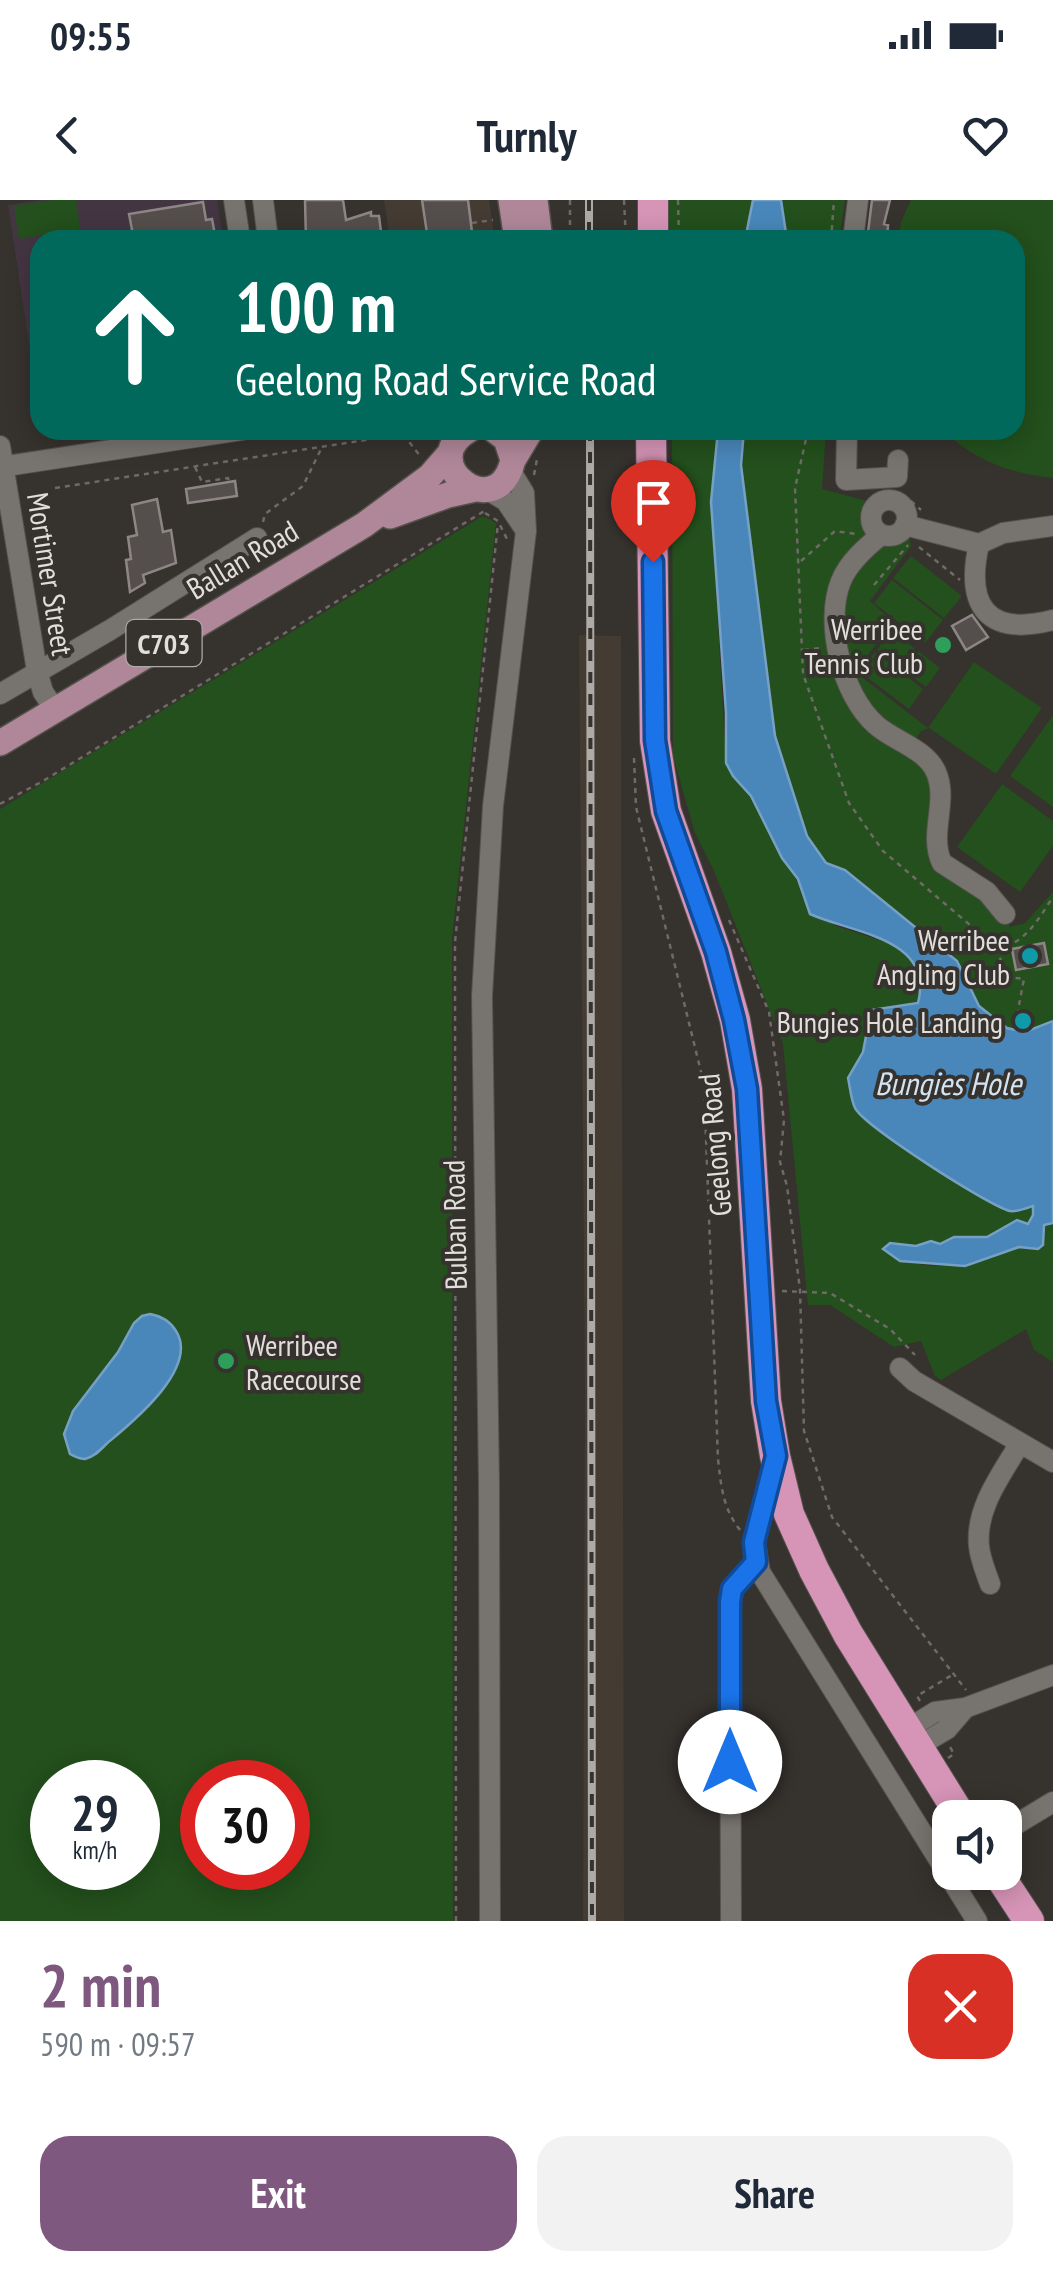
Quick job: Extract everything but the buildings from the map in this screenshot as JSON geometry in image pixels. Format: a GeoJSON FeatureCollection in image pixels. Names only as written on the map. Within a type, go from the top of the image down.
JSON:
{"type":"FeatureCollection","features":[{"type":"Feature","properties":{"kind":"highway"},"geometry":{"type":"LineString","coordinates":[[652,230],[653,200]]}},
{"type":"Feature","properties":{"kind":"highway","name":"Geelong Road"},"geometry":{"type":"LineString","coordinates":[[651,440],[655,740],[666,811],[716,952],[747,1089],[766,1401],[776,1456],[789,1514],[814,1570],[951,1800]]}},
{"type":"Feature","properties":{"kind":"highway"},"geometry":{"type":"LineString","coordinates":[[1009,1890],[1029,1921]]}},
{"type":"Feature","properties":{"kind":"main road"},"geometry":{"type":"LineString","coordinates":[[534,230],[535,200]]}},
{"type":"Feature","properties":{"kind":"main road"},"geometry":{"type":"LineString","coordinates":[[503,210],[524,230]]}},
{"type":"Feature","properties":{"kind":"main road","name":"C703"},"geometry":{"type":"LineString","coordinates":[[454,440],[454,473],[465,485],[500,488]]}},
{"type":"Feature","properties":{"kind":"main road","name":"Ballan Road"},"geometry":{"type":"LineString","coordinates":[[0,743],[364,525],[430,476],[454,440]]}},
{"type":"Feature","properties":{"kind":"main road"},"geometry":{"type":"LineString","coordinates":[[500,488],[506,440]]}},
{"type":"Feature","properties":{"kind":"main road"},"geometry":{"type":"LineString","coordinates":[[500,488],[534,440]]}},
{"type":"Feature","properties":{"kind":"main road","name":"Ballan Road"},"geometry":{"type":"LineString","coordinates":[[364,525],[448,495],[500,488]]}},
{"type":"Feature","properties":{"kind":"street"},"geometry":{"type":"LineString","coordinates":[[234,200],[238,230]]}},
{"type":"Feature","properties":{"kind":"street"},"geometry":{"type":"LineString","coordinates":[[262,200],[266,230]]}},
{"type":"Feature","properties":{"kind":"street"},"geometry":{"type":"LineString","coordinates":[[854,230],[858,200]]}},
{"type":"Feature","properties":{"kind":"street"},"geometry":{"type":"LineString","coordinates":[[1,460],[162,440]]}},
{"type":"Feature","properties":{"kind":"street"},"geometry":{"type":"LineString","coordinates":[[847,440],[846,480],[874,479],[897,468],[896,492],[905,503],[906,514],[905,525],[892,536],[881,534],[871,520],[874,479]]}},
{"type":"Feature","properties":{"kind":"street","name":"Mortimer Street"},"geometry":{"type":"LineString","coordinates":[[1,460],[36,672],[54,708]]}},
{"type":"Feature","properties":{"kind":"street","name":"Bulban Road"},"geometry":{"type":"LineString","coordinates":[[490,1921],[490,1484],[482,996],[493,806],[526,530],[500,488]]}},
{"type":"Feature","properties":{"kind":"street"},"geometry":{"type":"LineString","coordinates":[[874,509],[888,500],[905,503]]}},
{"type":"Feature","properties":{"kind":"street"},"geometry":{"type":"LineString","coordinates":[[905,525],[980,544],[1004,533],[1053,526]]}},
{"type":"Feature","properties":{"kind":"street"},"geometry":{"type":"LineString","coordinates":[[881,534],[855,558],[841,581],[838,664],[860,707],[885,733],[920,754],[935,770],[940,783],[936,842],[942,863],[987,892],[1005,914]]}},
{"type":"Feature","properties":{"kind":"street"},"geometry":{"type":"LineString","coordinates":[[0,694],[257,538]]}},
{"type":"Feature","properties":{"kind":"street"},"geometry":{"type":"LineString","coordinates":[[980,544],[973,572],[974,593],[988,615],[1014,623],[1053,620]]}},
{"type":"Feature","properties":{"kind":"street"},"geometry":{"type":"LineString","coordinates":[[902,1364],[914,1381],[1053,1462]]}},
{"type":"Feature","properties":{"kind":"street"},"geometry":{"type":"LineString","coordinates":[[990,1584],[978,1543],[980,1524],[984,1509],[1020,1444]]}},
{"type":"Feature","properties":{"kind":"street"},"geometry":{"type":"LineString","coordinates":[[731,1921],[730,1602],[732,1589],[755,1552],[776,1456]]}},
{"type":"Feature","properties":{"kind":"street"},"geometry":{"type":"LineString","coordinates":[[755,1552],[774,1598],[976,1921]]}},
{"type":"Feature","properties":{"kind":"street"},"geometry":{"type":"LineString","coordinates":[[912,1738],[947,1729],[966,1708],[1053,1675]]}},
{"type":"Feature","properties":{"kind":"street"},"geometry":{"type":"LineString","coordinates":[[1022,1821],[1053,1802]]}},
{"type":"Feature","properties":{"kind":"path"},"geometry":{"type":"LineString","coordinates":[[570,200],[570,230]]}},
{"type":"Feature","properties":{"kind":"path"},"geometry":{"type":"LineString","coordinates":[[624,200],[626,230]]}},
{"type":"Feature","properties":{"kind":"path"},"geometry":{"type":"LineString","coordinates":[[678,200],[679,230]]}},
{"type":"Feature","properties":{"kind":"path"},"geometry":{"type":"LineString","coordinates":[[831,230],[834,200]]}},
{"type":"Feature","properties":{"kind":"path"},"geometry":{"type":"LineString","coordinates":[[472,223],[503,210]]}},
{"type":"Feature","properties":{"kind":"path"},"geometry":{"type":"LineString","coordinates":[[55,488],[372,440]]}},
{"type":"Feature","properties":{"kind":"path"},"geometry":{"type":"LineString","coordinates":[[408,440],[422,459]]}},
{"type":"Feature","properties":{"kind":"path"},"geometry":{"type":"LineString","coordinates":[[0,804],[44,781],[500,488],[532,490],[535,440]]}},
{"type":"Feature","properties":{"kind":"path"},"geometry":{"type":"LineString","coordinates":[[257,538],[265,514],[303,486],[322,448]]}},
{"type":"Feature","properties":{"kind":"path"},"geometry":{"type":"LineString","coordinates":[[194,466],[202,482],[228,478],[228,482]]}},
{"type":"Feature","properties":{"kind":"path"},"geometry":{"type":"LineString","coordinates":[[456,1921],[455,942],[500,488]]}},
{"type":"Feature","properties":{"kind":"path"},"geometry":{"type":"LineString","coordinates":[[905,503],[930,518]]}},
{"type":"Feature","properties":{"kind":"path"},"geometry":{"type":"LineString","coordinates":[[802,650],[836,646]]}},
{"type":"Feature","properties":{"kind":"path"},"geometry":{"type":"LineString","coordinates":[[634,756],[636,807],[704,1084],[718,1459],[723,1499],[731,1519],[755,1552]]}},
{"type":"Feature","properties":{"kind":"path"},"geometry":{"type":"LineString","coordinates":[[997,948],[1006,977],[1024,978],[1018,1010],[1032,1019]]}},
{"type":"Feature","properties":{"kind":"path"},"geometry":{"type":"LineString","coordinates":[[761,1292],[830,1293],[890,1329],[902,1364]]}},
{"type":"Feature","properties":{"kind":"shaded area"},"geometry":{"type":"Polygon","coordinates":[[[41,200],[217,200],[222,230],[30,230],[30,349],[8,205],[41,200]]]}},
{"type":"Feature","properties":{"kind":"shaded area"},"geometry":{"type":"Polygon","coordinates":[[[384,200],[489,200],[494,230],[388,230],[384,200]]]}},
{"type":"Feature","properties":{"kind":"shaded area"},"geometry":{"type":"Polygon","coordinates":[[[579,635],[621,636],[624,1921],[583,1921],[585,1388],[579,635]]]}},
{"type":"Feature","properties":{"kind":"green space"},"geometry":{"type":"Polygon","coordinates":[[[76,200],[80,229],[30,230],[30,237],[19,239],[14,206],[76,200]]]}},
{"type":"Feature","properties":{"kind":"green space"},"geometry":{"type":"Polygon","coordinates":[[[669,200],[753,200],[747,230],[669,230],[669,200]]]}},
{"type":"Feature","properties":{"kind":"green space"},"geometry":{"type":"Polygon","coordinates":[[[781,200],[845,200],[840,230],[786,230],[781,200]]]}},
{"type":"Feature","properties":{"kind":"green space"},"geometry":{"type":"Polygon","coordinates":[[[911,200],[1053,200],[1053,478],[994,464],[956,440],[1025,440],[1025,230],[900,230],[911,200]]]}},
{"type":"Feature","properties":{"kind":"green space"},"geometry":{"type":"Polygon","coordinates":[[[672,440],[717,440],[711,502],[726,763],[751,795],[782,858],[798,879],[802,897],[836,926],[901,947],[912,961],[922,987],[919,1003],[867,1021],[865,1049],[850,1087],[852,1102],[882,1132],[998,1206],[1010,1211],[1033,1205],[1028,1224],[1017,1220],[987,1237],[954,1237],[940,1244],[931,1241],[916,1246],[891,1243],[884,1249],[922,1265],[964,1264],[1044,1236],[1044,1224],[1053,1223],[1053,1362],[1034,1350],[1026,1329],[941,1380],[935,1376],[921,1341],[894,1347],[830,1305],[808,1305],[783,1044],[695,833],[673,756],[672,440]]]}},
{"type":"Feature","properties":{"kind":"green space"},"geometry":{"type":"Polygon","coordinates":[[[743,440],[825,440],[822,489],[878,504],[871,514],[876,531],[847,583],[873,552],[909,536],[911,546],[870,601],[893,622],[855,672],[928,728],[974,662],[1042,708],[996,774],[929,728],[921,731],[912,745],[943,767],[937,853],[1005,914],[1010,927],[1025,923],[1053,892],[1053,1021],[1048,1024],[1021,1031],[996,1022],[980,1005],[953,958],[845,870],[826,863],[807,836],[775,736],[741,465],[743,440]]]}},
{"type":"Feature","properties":{"kind":"green space","name":"Werribee Racecourse"},"geometry":{"type":"Polygon","coordinates":[[[483,516],[496,523],[452,939],[453,1921],[0,1921],[0,809],[483,516]]]}},
{"type":"Feature","properties":{"kind":"green space"},"geometry":{"type":"Polygon","coordinates":[[[911,556],[962,596],[944,618],[893,578],[911,556]]]}},
{"type":"Feature","properties":{"kind":"green space"},"geometry":{"type":"Polygon","coordinates":[[[892,580],[943,620],[925,643],[874,603],[892,580]]]}},
{"type":"Feature","properties":{"kind":"green space"},"geometry":{"type":"Polygon","coordinates":[[[892,631],[940,668],[926,687],[877,650],[892,631]]]}},
{"type":"Feature","properties":{"kind":"green space"},"geometry":{"type":"Polygon","coordinates":[[[875,652],[923,689],[909,709],[860,672],[875,652]]]}},
{"type":"Feature","properties":{"kind":"green space"},"geometry":{"type":"Polygon","coordinates":[[[1053,715],[1053,807],[1010,776],[1053,715]]]}},
{"type":"Feature","properties":{"kind":"green space"},"geometry":{"type":"Polygon","coordinates":[[[1002,784],[1053,821],[1053,846],[1020,892],[957,847],[1002,784]]]}},
{"type":"Feature","properties":{"kind":"water"},"geometry":{"type":"Polygon","coordinates":[[[753,200],[781,200],[786,230],[747,230],[753,200]]]}},
{"type":"Feature","properties":{"kind":"water","name":"Bungies Hole"},"geometry":{"type":"Polygon","coordinates":[[[717,440],[743,440],[741,465],[775,736],[807,836],[826,863],[845,870],[957,961],[979,1006],[1007,1028],[1025,1032],[1053,1021],[1053,1223],[1044,1225],[1043,1245],[1038,1249],[1019,1247],[965,1266],[900,1261],[883,1249],[890,1243],[916,1246],[931,1241],[940,1244],[954,1237],[987,1237],[1017,1220],[1028,1224],[1033,1206],[1010,1211],[978,1195],[880,1131],[855,1108],[848,1078],[863,1052],[871,1010],[918,1003],[920,981],[914,964],[886,941],[810,914],[798,879],[782,858],[751,796],[726,763],[711,502],[717,440]]]}},
{"type":"Feature","properties":{"kind":"water"},"geometry":{"type":"Polygon","coordinates":[[[150,1314],[171,1324],[181,1345],[172,1376],[148,1406],[96,1454],[85,1459],[70,1454],[64,1434],[73,1411],[118,1352],[134,1323],[150,1314]]]}},
{"type":"Feature","properties":{"kind":"railway"},"geometry":{"type":"LineString","coordinates":[[589,200],[589,230]]}},
{"type":"Feature","properties":{"kind":"railway"},"geometry":{"type":"LineString","coordinates":[[590,440],[592,1921]]}},
{"type":"Feature","properties":{"kind":"place","name":"Werribee Tennis Club"},"geometry":{"type":"Point","coordinates":[943,645]}},
{"type":"Feature","properties":{"kind":"place","name":"Werribee Angling Club"},"geometry":{"type":"Point","coordinates":[1030,956]}},
{"type":"Feature","properties":{"kind":"place","name":"Bungies Hole Landing"},"geometry":{"type":"Point","coordinates":[1023,1021]}},
{"type":"Feature","properties":{"kind":"place","name":"Werribee Racecourse"},"geometry":{"type":"Point","coordinates":[226,1361]}},
{"type":"Feature","properties":{"kind":"route"},"geometry":{"type":"LineString","coordinates":[[653,562],[655,740],[666,811],[716,952],[747,1089],[766,1401],[776,1456],[754,1542],[756,1562],[732,1589],[730,1602],[730,1762]]}}]}
